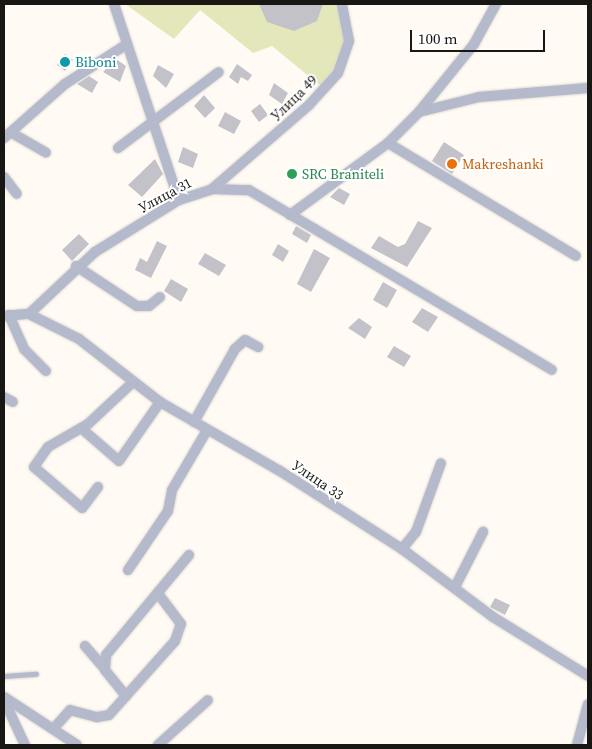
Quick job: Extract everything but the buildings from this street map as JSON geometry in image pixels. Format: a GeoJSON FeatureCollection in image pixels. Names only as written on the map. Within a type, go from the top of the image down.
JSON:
{"type":"FeatureCollection","features":[{"type":"Feature","properties":{"kind":"street"},"geometry":{"type":"LineString","coordinates":[[114,4],[150,120],[179,200]]}},
{"type":"Feature","properties":{"kind":"street","name":"Улица 49"},"geometry":{"type":"LineString","coordinates":[[212,189],[309,105],[338,73],[349,41],[342,4]]}},
{"type":"Feature","properties":{"kind":"street"},"geometry":{"type":"LineString","coordinates":[[290,214],[388,143],[419,112],[474,44],[496,4]]}},
{"type":"Feature","properties":{"kind":"street"},"geometry":{"type":"LineString","coordinates":[[46,153],[8,136],[65,84],[127,44]]}},
{"type":"Feature","properties":{"kind":"street"},"geometry":{"type":"LineString","coordinates":[[118,148],[150,120],[218,72]]}},
{"type":"Feature","properties":{"kind":"street"},"geometry":{"type":"LineString","coordinates":[[419,112],[479,97],[588,88]]}},
{"type":"Feature","properties":{"kind":"street"},"geometry":{"type":"LineString","coordinates":[[388,143],[576,256]]}},
{"type":"Feature","properties":{"kind":"street"},"geometry":{"type":"LineString","coordinates":[[4,177],[17,194]]}},
{"type":"Feature","properties":{"kind":"street","name":"Улица 31"},"geometry":{"type":"LineString","coordinates":[[29,314],[76,266],[179,200],[212,189],[249,190],[552,370]]}},
{"type":"Feature","properties":{"kind":"street"},"geometry":{"type":"LineString","coordinates":[[76,266],[137,306],[149,306],[160,297]]}},
{"type":"Feature","properties":{"kind":"street"},"geometry":{"type":"LineString","coordinates":[[29,314],[7,316],[24,349],[46,371]]}},
{"type":"Feature","properties":{"kind":"street","name":"Улица 33"},"geometry":{"type":"LineString","coordinates":[[29,314],[80,339],[132,383],[160,402],[207,430],[257,456],[402,549],[493,617],[588,676]]}},
{"type":"Feature","properties":{"kind":"street"},"geometry":{"type":"LineString","coordinates":[[194,422],[235,349],[245,340],[258,347]]}},
{"type":"Feature","properties":{"kind":"street"},"geometry":{"type":"LineString","coordinates":[[98,487],[82,508],[34,467],[48,447],[81,428],[132,383]]}},
{"type":"Feature","properties":{"kind":"street"},"geometry":{"type":"LineString","coordinates":[[81,428],[119,461],[160,402]]}},
{"type":"Feature","properties":{"kind":"street"},"geometry":{"type":"LineString","coordinates":[[128,570],[168,511],[172,490],[207,430]]}},
{"type":"Feature","properties":{"kind":"street"},"geometry":{"type":"LineString","coordinates":[[402,549],[416,532],[441,462]]}},
{"type":"Feature","properties":{"kind":"street"},"geometry":{"type":"LineString","coordinates":[[454,587],[483,532]]}},
{"type":"Feature","properties":{"kind":"street"},"geometry":{"type":"LineString","coordinates":[[105,670],[106,655],[142,607],[159,594],[189,555]]}},
{"type":"Feature","properties":{"kind":"street"},"geometry":{"type":"LineString","coordinates":[[54,728],[70,710],[97,717],[109,715],[179,633],[178,617],[159,594]]}},
{"type":"Feature","properties":{"kind":"street"},"geometry":{"type":"LineString","coordinates":[[85,646],[126,696]]}},
{"type":"Feature","properties":{"kind":"street"},"geometry":{"type":"LineString","coordinates":[[4,698],[54,728],[77,745]]}},
{"type":"Feature","properties":{"kind":"street"},"geometry":{"type":"LineString","coordinates":[[4,698],[23,744]]}},
{"type":"Feature","properties":{"kind":"street"},"geometry":{"type":"LineString","coordinates":[[158,745],[208,700]]}},
{"type":"Feature","properties":{"kind":"street"},"geometry":{"type":"LineString","coordinates":[[577,745],[588,704]]}},
{"type":"Feature","properties":{"kind":"street"},"geometry":{"type":"LineString","coordinates":[[4,714],[14,720]]}},
{"type":"Feature","properties":{"kind":"lane"},"geometry":{"type":"LineString","coordinates":[[4,676],[36,674]]}},
{"type":"Feature","properties":{"kind":"green space"},"geometry":{"type":"Polygon","coordinates":[[[125,4],[344,4],[347,19],[343,66],[323,88],[272,46],[253,53],[200,10],[174,39],[125,4]]]}},
{"type":"Feature","properties":{"kind":"place","name":"Biboni"},"geometry":{"type":"Point","coordinates":[65,62]}},
{"type":"Feature","properties":{"kind":"place","name":"Makreshanki"},"geometry":{"type":"Point","coordinates":[452,164]}},
{"type":"Feature","properties":{"kind":"place","name":"SRC Braniteli"},"geometry":{"type":"Point","coordinates":[292,174]}}]}
